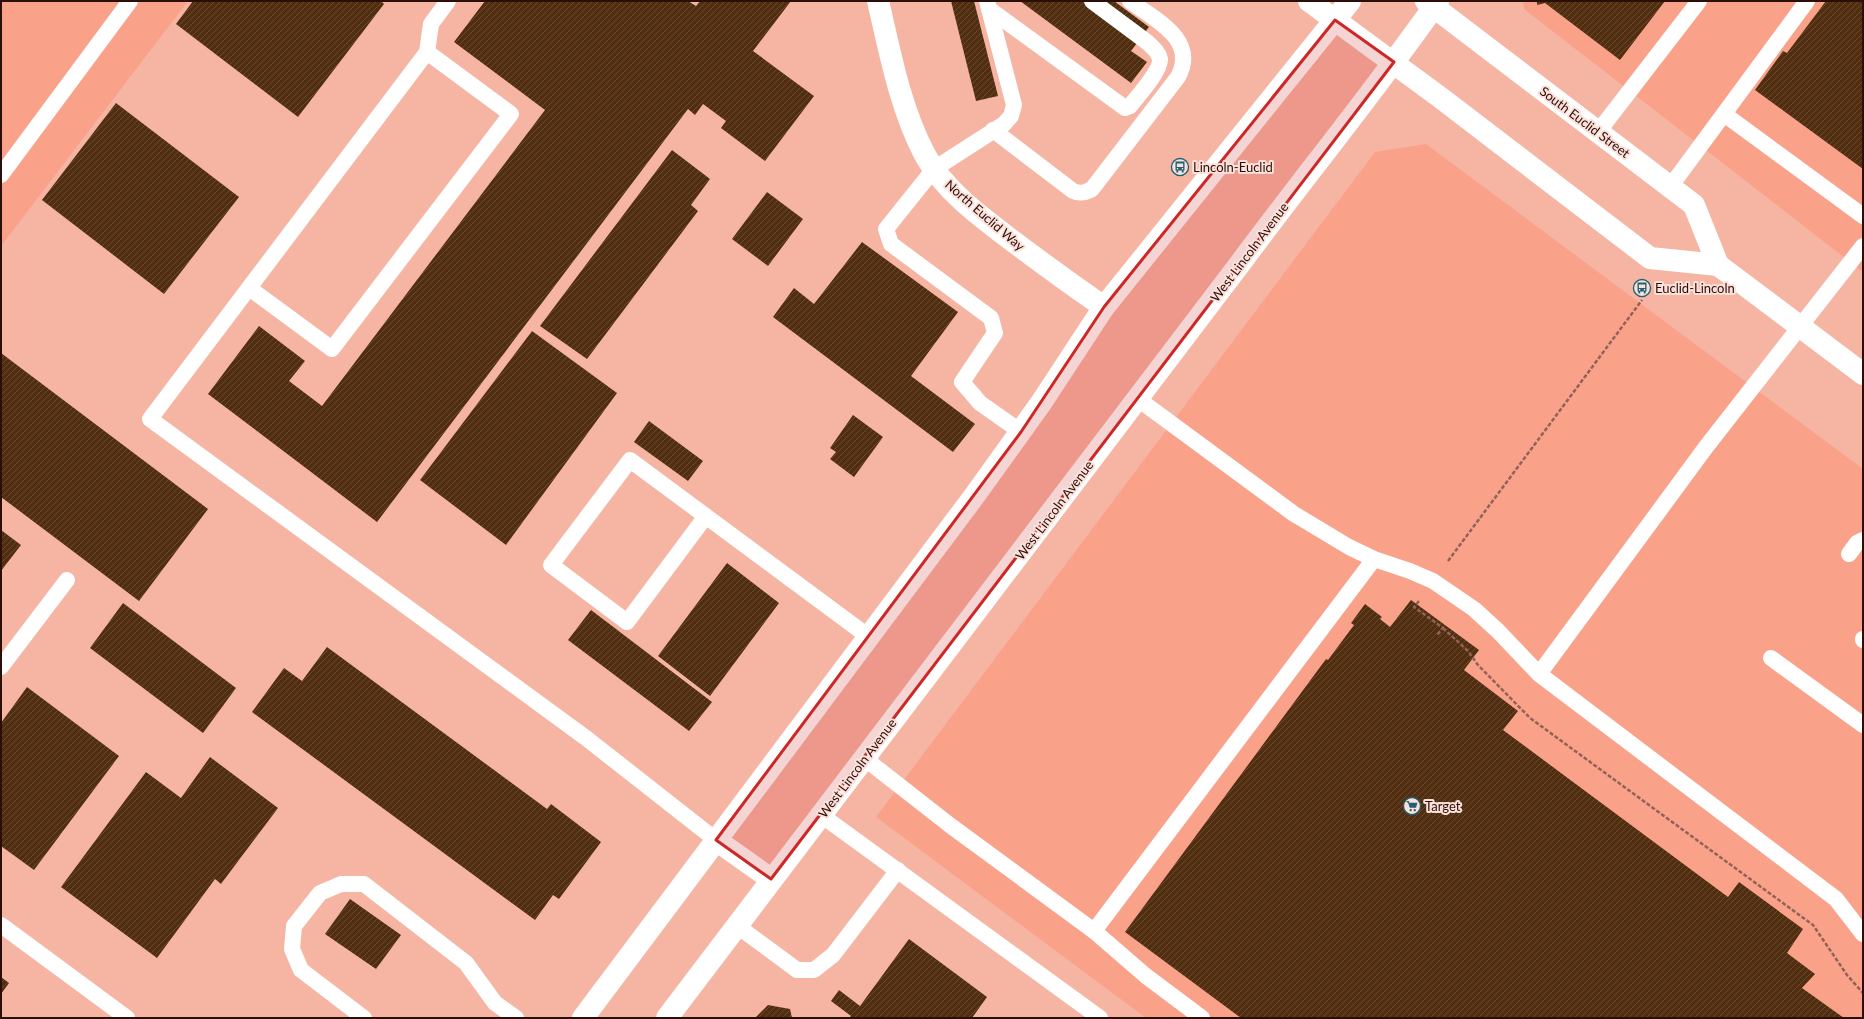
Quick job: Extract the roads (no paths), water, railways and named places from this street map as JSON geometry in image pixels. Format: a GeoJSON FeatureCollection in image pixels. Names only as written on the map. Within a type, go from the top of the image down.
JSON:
{"type":"FeatureCollection","features":[{"type":"Feature","properties":{"kind":"main road","name":"North Euclid Way"},"geometry":{"type":"LineString","coordinates":[[878,1],[896,76],[910,118],[925,155],[934,169],[958,196],[997,229],[1104,308]]}},
{"type":"Feature","properties":{"kind":"main road"},"geometry":{"type":"LineString","coordinates":[[1309,1],[1394,62],[1650,258],[1718,265],[1863,374]]}},
{"type":"Feature","properties":{"kind":"main road"},"geometry":{"type":"LineString","coordinates":[[583,1018],[869,638],[1021,432],[1104,308],[1350,1]]}},
{"type":"Feature","properties":{"kind":"main road","name":"South Euclid Street"},"geometry":{"type":"LineString","coordinates":[[1433,3],[1694,205],[1718,265]]}},
{"type":"Feature","properties":{"kind":"main road","name":"West Lincoln Avenue"},"geometry":{"type":"LineString","coordinates":[[666,1018],[1394,62],[1433,3]]}},
{"type":"Feature","properties":{"kind":"main road"},"geometry":{"type":"LineString","coordinates":[[716,840],[771,879]]}},
{"type":"Feature","properties":{"kind":"lane"},"geometry":{"type":"LineString","coordinates":[[1,175],[130,1]]}},
{"type":"Feature","properties":{"kind":"lane"},"geometry":{"type":"LineString","coordinates":[[448,1],[431,24],[427,52],[150,419],[586,738],[716,840]]}},
{"type":"Feature","properties":{"kind":"lane"},"geometry":{"type":"LineString","coordinates":[[988,5],[1126,108],[1130,106],[1156,72],[1160,60],[1154,48],[1092,1]]}},
{"type":"Feature","properties":{"kind":"lane"},"geometry":{"type":"LineString","coordinates":[[993,130],[1078,194],[1092,189],[1178,77],[1182,68],[1183,50],[1173,34],[1130,1]]}},
{"type":"Feature","properties":{"kind":"lane"},"geometry":{"type":"LineString","coordinates":[[1598,132],[1699,1]]}},
{"type":"Feature","properties":{"kind":"lane"},"geometry":{"type":"LineString","coordinates":[[1670,187],[1807,1]]}},
{"type":"Feature","properties":{"kind":"lane"},"geometry":{"type":"LineString","coordinates":[[988,5],[1014,106],[1011,116],[993,130],[934,169],[886,229],[891,244],[991,318],[995,333],[962,382],[980,403],[1021,432]]}},
{"type":"Feature","properties":{"kind":"lane"},"geometry":{"type":"LineString","coordinates":[[249,288],[332,349],[512,114],[427,52]]}},
{"type":"Feature","properties":{"kind":"lane"},"geometry":{"type":"LineString","coordinates":[[1724,114],[1863,216]]}},
{"type":"Feature","properties":{"kind":"lane"},"geometry":{"type":"LineString","coordinates":[[1539,674],[1706,447],[1863,246]]}},
{"type":"Feature","properties":{"kind":"lane"},"geometry":{"type":"LineString","coordinates":[[1138,399],[1294,514],[1349,547],[1374,559],[1410,571],[1433,581],[1474,609],[1498,631],[1539,674],[1836,899],[1863,934]]}},
{"type":"Feature","properties":{"kind":"lane"},"geometry":{"type":"LineString","coordinates":[[706,516],[627,622],[551,565],[630,460],[706,516],[869,638]]}},
{"type":"Feature","properties":{"kind":"lane"},"geometry":{"type":"LineString","coordinates":[[1849,554],[1857,543],[1863,540]]}},
{"type":"Feature","properties":{"kind":"lane"},"geometry":{"type":"LineString","coordinates":[[1094,931],[1374,559]]}},
{"type":"Feature","properties":{"kind":"lane"},"geometry":{"type":"LineString","coordinates":[[1,667],[67,580]]}},
{"type":"Feature","properties":{"kind":"lane"},"geometry":{"type":"LineString","coordinates":[[1771,658],[1863,725]]}},
{"type":"Feature","properties":{"kind":"lane"},"geometry":{"type":"LineString","coordinates":[[864,758],[951,826],[1094,931],[1146,976],[1202,1018]]}},
{"type":"Feature","properties":{"kind":"lane"},"geometry":{"type":"LineString","coordinates":[[821,815],[1100,1018]]}},
{"type":"Feature","properties":{"kind":"lane"},"geometry":{"type":"LineString","coordinates":[[736,925],[797,970],[814,970],[833,955],[898,870]]}},
{"type":"Feature","properties":{"kind":"lane"},"geometry":{"type":"LineString","coordinates":[[364,1018],[301,970],[292,949],[294,926],[320,893],[341,884],[364,884],[466,963],[495,1003],[516,1018]]}},
{"type":"Feature","properties":{"kind":"lane"},"geometry":{"type":"LineString","coordinates":[[1,924],[127,1018]]}},
{"type":"Feature","properties":{"kind":"place","name":"Lincoln-Euclid"},"geometry":{"type":"Point","coordinates":[1180,167]}},
{"type":"Feature","properties":{"kind":"place","name":"Euclid-Lincoln"},"geometry":{"type":"Point","coordinates":[1642,288]}},
{"type":"Feature","properties":{"kind":"place","name":"Target"},"geometry":{"type":"Point","coordinates":[1412,806]}}]}
